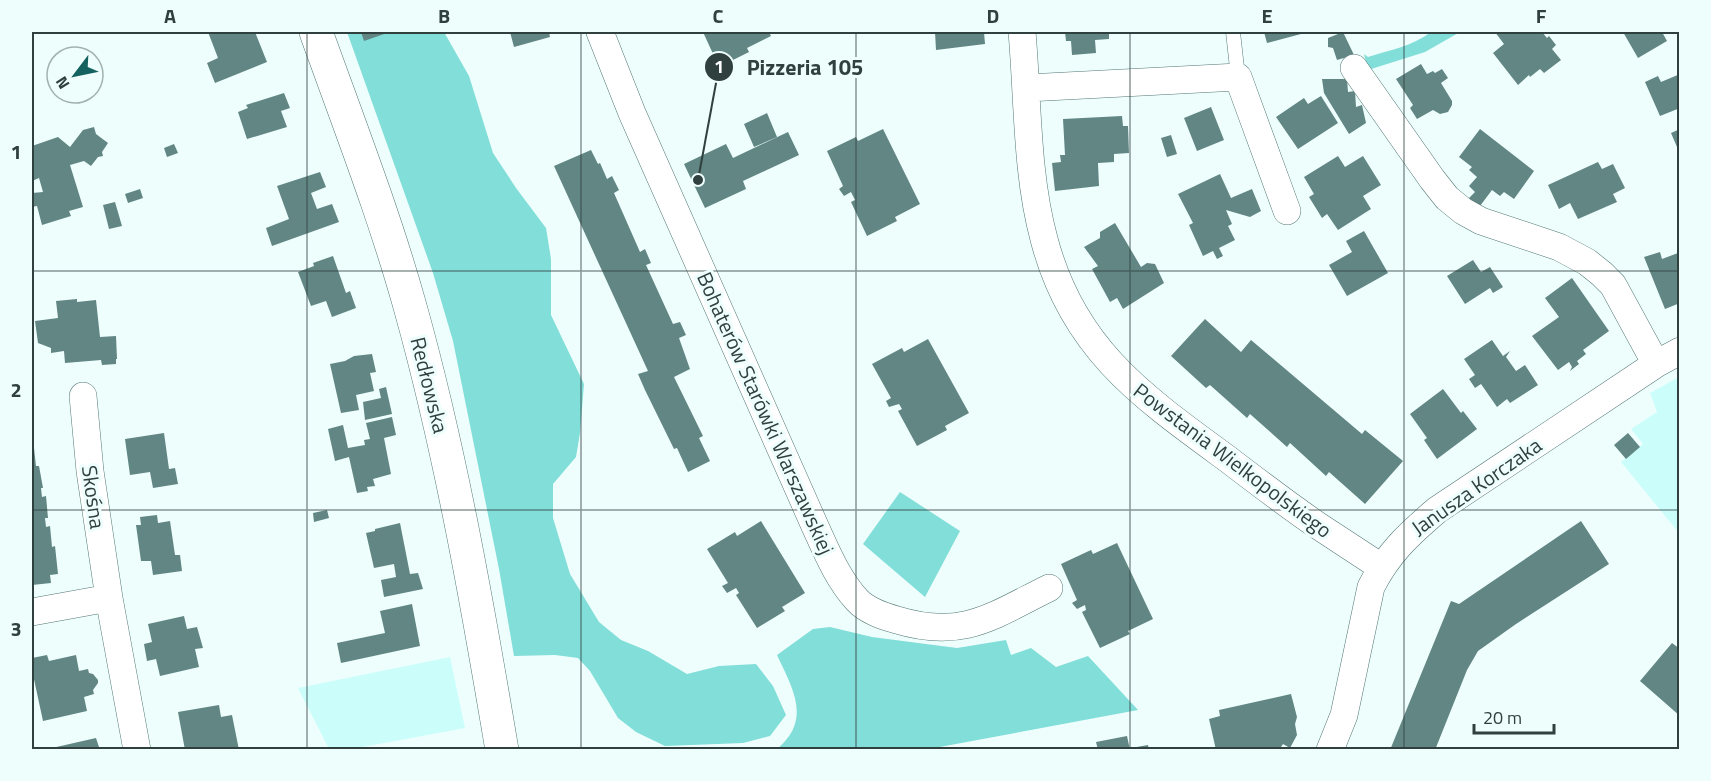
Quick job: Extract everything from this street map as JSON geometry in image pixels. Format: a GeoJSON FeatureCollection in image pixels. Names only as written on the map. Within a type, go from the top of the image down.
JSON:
{"type":"FeatureCollection","features":[{"type":"Feature","properties":{"kind":"street","name":"Redłowska"},"geometry":{"type":"LineString","coordinates":[[316,32],[384,223],[411,309],[439,419],[486,653],[502,750]]}},
{"type":"Feature","properties":{"kind":"street","name":"Bohaterów Starówki Warszawskiej"},"geometry":{"type":"LineString","coordinates":[[600,32],[632,113],[814,524],[835,568],[858,602],[883,616],[925,627],[949,629],[986,620],[1049,588]]}},
{"type":"Feature","properties":{"kind":"street","name":"Powstania Wielkopolskiego"},"geometry":{"type":"LineString","coordinates":[[1022,32],[1032,173],[1044,239],[1054,272],[1067,302],[1099,350],[1138,392],[1316,524],[1381,567]]}},
{"type":"Feature","properties":{"kind":"street"},"geometry":{"type":"LineString","coordinates":[[1354,68],[1432,179],[1448,198],[1463,211],[1481,221],[1559,247],[1587,262],[1613,285],[1656,364]]}},
{"type":"Feature","properties":{"kind":"street"},"geometry":{"type":"LineString","coordinates":[[1027,88],[1238,77],[1287,211]]}},
{"type":"Feature","properties":{"kind":"street","name":"Janusza Korczaka"},"geometry":{"type":"LineString","coordinates":[[1330,750],[1344,715],[1371,587],[1381,567],[1404,537],[1437,510],[1656,364],[1680,351]]}},
{"type":"Feature","properties":{"kind":"street","name":"Skośna"},"geometry":{"type":"LineString","coordinates":[[83,396],[90,471],[109,598],[137,750]]}},
{"type":"Feature","properties":{"kind":"street"},"geometry":{"type":"LineString","coordinates":[[32,612],[109,598]]}},
{"type":"Feature","properties":{"kind":"lane"},"geometry":{"type":"LineString","coordinates":[[1233,32],[1238,77]]}},
{"type":"Feature","properties":{"kind":"shaded area"},"geometry":{"type":"Polygon","coordinates":[[[347,32],[444,32],[469,76],[493,153],[546,228],[551,259],[551,315],[584,384],[576,457],[553,484],[553,518],[570,574],[599,622],[621,640],[648,651],[687,674],[719,666],[756,664],[773,686],[786,715],[770,736],[743,743],[665,746],[636,732],[618,718],[590,671],[578,658],[555,655],[514,656],[499,569],[453,341],[433,273],[347,32]]]}},
{"type":"Feature","properties":{"kind":"shaded area"},"geometry":{"type":"Polygon","coordinates":[[[1431,32],[1460,32],[1425,52],[1368,70],[1364,54],[1368,57],[1401,47],[1431,32]]]}},
{"type":"Feature","properties":{"kind":"shaded area"},"geometry":{"type":"Polygon","coordinates":[[[1679,377],[1679,533],[1621,462],[1643,444],[1631,429],[1657,412],[1650,393],[1679,377]]]}},
{"type":"Feature","properties":{"kind":"shaded area"},"geometry":{"type":"Polygon","coordinates":[[[900,492],[960,531],[925,597],[863,544],[900,492]]]}},
{"type":"Feature","properties":{"kind":"shaded area"},"geometry":{"type":"Polygon","coordinates":[[[830,627],[872,637],[957,648],[1006,640],[1011,655],[1031,648],[1056,667],[1088,656],[1138,710],[929,749],[777,749],[788,738],[797,715],[789,680],[777,655],[813,629],[830,627]]]}},
{"type":"Feature","properties":{"kind":"shaded area"},"geometry":{"type":"Polygon","coordinates":[[[450,657],[465,728],[352,749],[329,749],[298,688],[450,657]]]}},
{"type":"Feature","properties":{"kind":"building"},"geometry":{"type":"Polygon","coordinates":[[[208,32],[255,32],[267,62],[215,83],[207,63],[218,58],[208,32]]]}},
{"type":"Feature","properties":{"kind":"building"},"geometry":{"type":"Polygon","coordinates":[[[361,32],[390,32],[364,41],[361,32]]]}},
{"type":"Feature","properties":{"kind":"building"},"geometry":{"type":"Polygon","coordinates":[[[510,32],[549,32],[550,37],[514,47],[510,32]]]}},
{"type":"Feature","properties":{"kind":"building"},"geometry":{"type":"Polygon","coordinates":[[[703,32],[769,32],[771,36],[747,48],[749,52],[719,67],[703,32]]]}},
{"type":"Feature","properties":{"kind":"building"},"geometry":{"type":"Polygon","coordinates":[[[935,32],[984,32],[985,44],[936,50],[935,32]]]}},
{"type":"Feature","properties":{"kind":"building"},"geometry":{"type":"Polygon","coordinates":[[[1065,32],[1109,32],[1109,39],[1095,40],[1096,53],[1072,55],[1071,41],[1066,41],[1065,32]]]}},
{"type":"Feature","properties":{"kind":"building"},"geometry":{"type":"Polygon","coordinates":[[[1264,32],[1301,32],[1301,34],[1267,43],[1264,32]]]}},
{"type":"Feature","properties":{"kind":"building"},"geometry":{"type":"Polygon","coordinates":[[[1343,32],[1354,55],[1337,60],[1333,48],[1328,47],[1328,38],[1343,32]]]}},
{"type":"Feature","properties":{"kind":"building"},"geometry":{"type":"Polygon","coordinates":[[[1495,32],[1542,32],[1547,38],[1549,36],[1556,45],[1552,49],[1561,60],[1544,73],[1540,69],[1530,77],[1529,75],[1518,85],[1493,53],[1504,44],[1495,32]]]}},
{"type":"Feature","properties":{"kind":"building"},"geometry":{"type":"Polygon","coordinates":[[[1623,32],[1662,32],[1667,41],[1638,58],[1623,32]]]}},
{"type":"Feature","properties":{"kind":"building"},"geometry":{"type":"Polygon","coordinates":[[[1421,64],[1427,74],[1442,69],[1448,78],[1441,83],[1452,105],[1448,112],[1440,114],[1433,110],[1417,119],[1410,108],[1413,105],[1396,79],[1421,64]]]}},
{"type":"Feature","properties":{"kind":"building"},"geometry":{"type":"Polygon","coordinates":[[[1680,74],[1680,108],[1660,116],[1645,82],[1658,76],[1661,82],[1680,74]]]}},
{"type":"Feature","properties":{"kind":"building"},"geometry":{"type":"Polygon","coordinates":[[[1322,79],[1347,79],[1348,92],[1355,91],[1356,107],[1362,105],[1366,123],[1349,134],[1324,93],[1322,79]]]}},
{"type":"Feature","properties":{"kind":"building"},"geometry":{"type":"Polygon","coordinates":[[[284,93],[290,108],[281,111],[287,127],[247,139],[238,112],[248,108],[246,105],[284,93]]]}},
{"type":"Feature","properties":{"kind":"building"},"geometry":{"type":"Polygon","coordinates":[[[1321,96],[1338,123],[1298,149],[1276,117],[1304,98],[1308,104],[1321,96]]]}},
{"type":"Feature","properties":{"kind":"building"},"geometry":{"type":"Polygon","coordinates":[[[1211,107],[1224,140],[1197,151],[1184,118],[1211,107]]]}},
{"type":"Feature","properties":{"kind":"building"},"geometry":{"type":"Polygon","coordinates":[[[767,113],[777,137],[754,147],[744,124],[767,113]]]}},
{"type":"Feature","properties":{"kind":"building"},"geometry":{"type":"Polygon","coordinates":[[[1122,116],[1123,126],[1128,126],[1129,153],[1114,154],[1114,162],[1098,163],[1099,186],[1055,191],[1052,163],[1061,162],[1060,155],[1065,155],[1063,119],[1122,116]]]}},
{"type":"Feature","properties":{"kind":"building"},"geometry":{"type":"Polygon","coordinates":[[[94,127],[96,134],[108,143],[102,152],[103,156],[98,157],[91,166],[84,161],[70,165],[83,207],[69,211],[71,216],[42,225],[37,206],[32,207],[32,193],[43,192],[39,178],[32,181],[32,146],[58,137],[70,147],[83,130],[94,127]]]}},
{"type":"Feature","properties":{"kind":"building"},"geometry":{"type":"Polygon","coordinates":[[[883,129],[920,204],[895,217],[897,221],[867,236],[851,202],[855,200],[851,192],[844,196],[839,189],[843,186],[827,151],[856,137],[858,141],[883,129]]]}},
{"type":"Feature","properties":{"kind":"building"},"geometry":{"type":"Polygon","coordinates":[[[1480,129],[1534,171],[1514,199],[1504,192],[1500,196],[1492,190],[1480,206],[1468,199],[1475,192],[1469,186],[1477,177],[1469,170],[1472,167],[1459,157],[1480,129]]]}},
{"type":"Feature","properties":{"kind":"building"},"geometry":{"type":"Polygon","coordinates":[[[1680,129],[1680,154],[1671,133],[1680,129]]]}},
{"type":"Feature","properties":{"kind":"building"},"geometry":{"type":"Polygon","coordinates":[[[788,132],[799,155],[743,181],[746,189],[705,208],[684,164],[726,144],[733,158],[788,132]]]}},
{"type":"Feature","properties":{"kind":"building"},"geometry":{"type":"Polygon","coordinates":[[[1171,135],[1177,154],[1167,157],[1161,138],[1171,135]]]}},
{"type":"Feature","properties":{"kind":"building"},"geometry":{"type":"Polygon","coordinates":[[[174,144],[178,153],[167,157],[164,148],[174,144]]]}},
{"type":"Feature","properties":{"kind":"building"},"geometry":{"type":"Polygon","coordinates":[[[591,150],[607,179],[612,176],[619,190],[614,193],[640,252],[645,249],[651,263],[646,265],[673,324],[680,322],[686,335],[679,338],[690,369],[674,377],[703,436],[699,438],[710,461],[688,472],[645,390],[638,374],[648,371],[554,166],[591,150]]]}},
{"type":"Feature","properties":{"kind":"building"},"geometry":{"type":"Polygon","coordinates":[[[1338,156],[1345,167],[1363,156],[1381,185],[1363,196],[1371,209],[1338,230],[1327,214],[1322,218],[1309,197],[1314,194],[1304,177],[1338,156]]]}},
{"type":"Feature","properties":{"kind":"building"},"geometry":{"type":"Polygon","coordinates":[[[1598,162],[1602,169],[1613,164],[1625,188],[1613,194],[1617,202],[1578,219],[1570,203],[1559,209],[1548,185],[1598,162]]]}},
{"type":"Feature","properties":{"kind":"building"},"geometry":{"type":"Polygon","coordinates":[[[320,172],[326,187],[311,193],[317,209],[332,204],[339,222],[272,246],[266,228],[289,219],[277,186],[320,172]]]}},
{"type":"Feature","properties":{"kind":"building"},"geometry":{"type":"Polygon","coordinates":[[[1220,174],[1231,198],[1252,189],[1261,211],[1250,217],[1226,210],[1232,224],[1228,226],[1235,240],[1219,248],[1223,256],[1217,259],[1213,251],[1203,256],[1189,225],[1193,223],[1178,194],[1220,174]]]}},
{"type":"Feature","properties":{"kind":"building"},"geometry":{"type":"Polygon","coordinates":[[[140,189],[143,198],[128,203],[125,194],[140,189]]]}},
{"type":"Feature","properties":{"kind":"building"},"geometry":{"type":"Polygon","coordinates":[[[115,202],[122,226],[109,229],[103,205],[115,202]]]}},
{"type":"Feature","properties":{"kind":"building"},"geometry":{"type":"Polygon","coordinates":[[[1115,223],[1141,267],[1147,263],[1155,264],[1164,283],[1123,309],[1117,298],[1110,302],[1092,269],[1098,266],[1084,247],[1100,238],[1100,232],[1115,223]]]}},
{"type":"Feature","properties":{"kind":"building"},"geometry":{"type":"Polygon","coordinates":[[[1364,231],[1388,273],[1347,296],[1329,265],[1352,252],[1346,241],[1364,231]]]}},
{"type":"Feature","properties":{"kind":"building"},"geometry":{"type":"Polygon","coordinates":[[[1660,252],[1662,259],[1678,253],[1680,257],[1680,303],[1665,309],[1644,257],[1660,252]]]}},
{"type":"Feature","properties":{"kind":"building"},"geometry":{"type":"Polygon","coordinates":[[[333,256],[346,293],[350,291],[356,308],[332,317],[326,301],[311,306],[298,272],[314,266],[313,263],[333,256]]]}},
{"type":"Feature","properties":{"kind":"building"},"geometry":{"type":"Polygon","coordinates":[[[1473,260],[1481,272],[1490,267],[1503,287],[1493,293],[1490,288],[1465,304],[1447,276],[1473,260]]]}},
{"type":"Feature","properties":{"kind":"building"},"geometry":{"type":"Polygon","coordinates":[[[1572,278],[1609,331],[1583,350],[1586,354],[1570,371],[1572,367],[1569,362],[1558,370],[1532,336],[1559,317],[1545,298],[1572,278]]]}},
{"type":"Feature","properties":{"kind":"building"},"geometry":{"type":"Polygon","coordinates":[[[77,299],[77,302],[96,300],[100,337],[116,336],[116,364],[102,365],[101,360],[65,363],[64,351],[51,353],[51,348],[38,343],[35,321],[58,318],[56,301],[77,299]]]}},
{"type":"Feature","properties":{"kind":"building"},"geometry":{"type":"Polygon","coordinates":[[[1205,319],[1241,352],[1251,340],[1362,434],[1365,430],[1403,461],[1365,504],[1329,472],[1326,476],[1290,443],[1287,447],[1250,414],[1247,418],[1210,385],[1206,388],[1171,356],[1205,319]]]}},
{"type":"Feature","properties":{"kind":"building"},"geometry":{"type":"Polygon","coordinates":[[[928,339],[969,413],[945,426],[947,430],[917,446],[898,411],[902,409],[899,404],[889,407],[886,401],[891,398],[872,364],[902,348],[904,352],[928,339]]]}},
{"type":"Feature","properties":{"kind":"building"},"geometry":{"type":"Polygon","coordinates":[[[1492,340],[1503,356],[1510,351],[1506,357],[1516,371],[1525,365],[1538,385],[1510,403],[1507,399],[1497,407],[1481,384],[1475,388],[1469,379],[1475,375],[1464,359],[1492,340]]]}},
{"type":"Feature","properties":{"kind":"building"},"geometry":{"type":"Polygon","coordinates":[[[372,354],[376,372],[370,373],[374,391],[356,395],[359,410],[341,413],[330,364],[345,361],[354,356],[372,354]]]}},
{"type":"Feature","properties":{"kind":"building"},"geometry":{"type":"Polygon","coordinates":[[[386,387],[392,414],[365,420],[363,402],[381,398],[379,389],[386,387]]]}},
{"type":"Feature","properties":{"kind":"building"},"geometry":{"type":"Polygon","coordinates":[[[1443,389],[1461,413],[1463,411],[1477,429],[1437,459],[1424,440],[1427,438],[1410,414],[1443,389]]]}},
{"type":"Feature","properties":{"kind":"building"},"geometry":{"type":"Polygon","coordinates":[[[392,417],[396,435],[384,438],[391,474],[373,479],[375,486],[367,487],[368,491],[357,493],[349,457],[335,461],[328,429],[343,425],[348,448],[365,445],[364,440],[370,439],[366,423],[392,417]]]}},
{"type":"Feature","properties":{"kind":"building"},"geometry":{"type":"Polygon","coordinates":[[[164,433],[169,469],[175,468],[178,484],[153,488],[150,472],[130,475],[125,439],[164,433]]]}},
{"type":"Feature","properties":{"kind":"building"},"geometry":{"type":"Polygon","coordinates":[[[1628,433],[1640,447],[1626,459],[1614,445],[1628,433]]]}},
{"type":"Feature","properties":{"kind":"building"},"geometry":{"type":"Polygon","coordinates":[[[32,439],[36,466],[39,466],[43,488],[41,488],[42,497],[46,496],[48,518],[45,518],[46,527],[50,526],[58,574],[50,575],[51,583],[32,585],[32,439]]]}},
{"type":"Feature","properties":{"kind":"building"},"geometry":{"type":"Polygon","coordinates":[[[327,510],[329,518],[314,522],[313,513],[327,510]]]}},
{"type":"Feature","properties":{"kind":"building"},"geometry":{"type":"Polygon","coordinates":[[[157,515],[158,523],[170,521],[175,555],[180,555],[182,571],[153,575],[151,561],[141,561],[136,525],[141,525],[140,517],[157,515]]]}},
{"type":"Feature","properties":{"kind":"building"},"geometry":{"type":"Polygon","coordinates":[[[761,521],[805,593],[782,607],[785,611],[757,628],[736,595],[739,593],[736,588],[727,593],[722,586],[728,583],[707,549],[735,532],[737,536],[761,521]]]}},
{"type":"Feature","properties":{"kind":"building"},"geometry":{"type":"Polygon","coordinates":[[[1581,521],[1609,564],[1478,651],[1467,670],[1435,750],[1390,750],[1451,601],[1459,604],[1581,521]]]}},
{"type":"Feature","properties":{"kind":"building"},"geometry":{"type":"Polygon","coordinates":[[[400,523],[410,574],[418,573],[423,589],[384,597],[381,580],[396,577],[394,564],[374,568],[366,533],[400,523]]]}},
{"type":"Feature","properties":{"kind":"building"},"geometry":{"type":"Polygon","coordinates":[[[1117,543],[1153,619],[1128,631],[1130,634],[1100,648],[1082,612],[1086,610],[1085,605],[1077,609],[1072,603],[1077,600],[1061,564],[1091,550],[1093,554],[1117,543]]]}},
{"type":"Feature","properties":{"kind":"building"},"geometry":{"type":"Polygon","coordinates":[[[412,604],[420,646],[341,663],[337,643],[385,633],[380,611],[412,604]]]}},
{"type":"Feature","properties":{"kind":"building"},"geometry":{"type":"Polygon","coordinates":[[[184,616],[187,629],[197,627],[203,648],[195,649],[199,667],[160,676],[156,659],[147,661],[144,644],[152,642],[148,624],[184,616]]]}},
{"type":"Feature","properties":{"kind":"building"},"geometry":{"type":"Polygon","coordinates":[[[1672,643],[1680,649],[1680,716],[1640,681],[1672,643]]]}},
{"type":"Feature","properties":{"kind":"building"},"geometry":{"type":"Polygon","coordinates":[[[47,655],[49,661],[76,655],[79,671],[88,669],[89,673],[98,680],[93,690],[94,694],[84,697],[87,711],[43,721],[32,670],[32,658],[47,655]]]}},
{"type":"Feature","properties":{"kind":"building"},"geometry":{"type":"Polygon","coordinates":[[[1291,694],[1297,717],[1295,724],[1297,735],[1290,748],[1283,744],[1279,750],[1216,750],[1209,719],[1220,716],[1219,710],[1291,694]]]}},
{"type":"Feature","properties":{"kind":"building"},"geometry":{"type":"Polygon","coordinates":[[[219,705],[221,717],[232,715],[239,750],[185,750],[178,712],[219,705]]]}},
{"type":"Feature","properties":{"kind":"building"},"geometry":{"type":"Polygon","coordinates":[[[1127,736],[1130,750],[1098,750],[1096,742],[1127,736]]]}},
{"type":"Feature","properties":{"kind":"building"},"geometry":{"type":"Polygon","coordinates":[[[96,738],[100,750],[53,750],[52,748],[96,738]]]}},
{"type":"Feature","properties":{"kind":"building"},"geometry":{"type":"Polygon","coordinates":[[[1148,745],[1149,750],[1132,750],[1131,748],[1148,745]]]}},
{"type":"Feature","properties":{"kind":"place","name":"Pizzeria 105"},"geometry":{"type":"Point","coordinates":[698,180]}}]}
